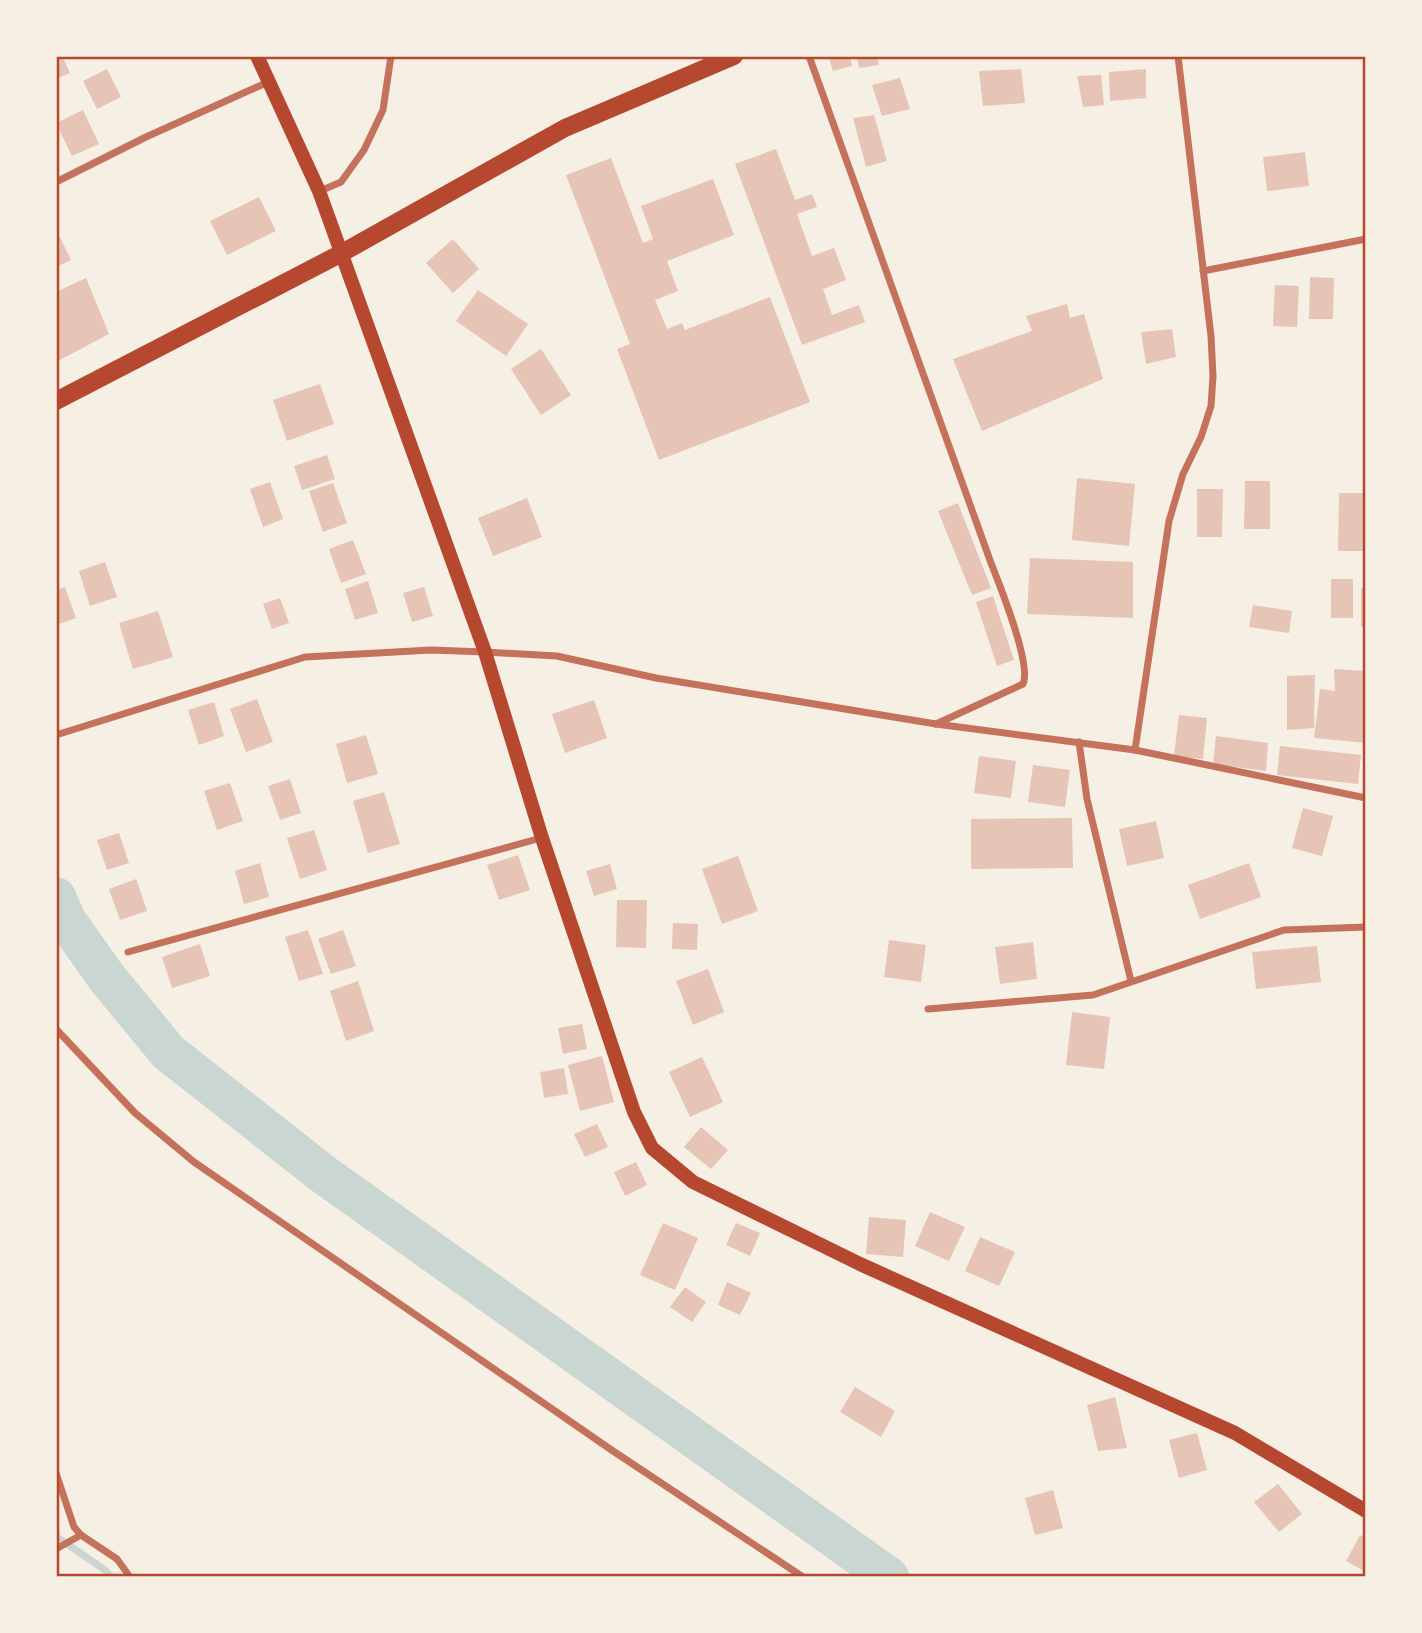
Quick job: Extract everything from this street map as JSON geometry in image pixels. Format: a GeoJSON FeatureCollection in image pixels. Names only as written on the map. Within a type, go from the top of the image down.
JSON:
{"type":"FeatureCollection","features":[{"type":"Feature","properties":{"kind":"highway"},"geometry":{"type":"LineString","coordinates":[[56,401],[340,254],[565,128],[734,56]]}},
{"type":"Feature","properties":{"kind":"main road"},"geometry":{"type":"LineString","coordinates":[[257,56],[319,191],[485,652],[542,838],[634,1112],[652,1148],[693,1182],[873,1270],[1235,1433],[1366,1511]]}},
{"type":"Feature","properties":{"kind":"street"},"geometry":{"type":"LineString","coordinates":[[319,191],[341,182],[364,150],[383,110],[391,56]]}},
{"type":"Feature","properties":{"kind":"street"},"geometry":{"type":"LineString","coordinates":[[809,56],[1026,665],[1023,684],[936,724]]}},
{"type":"Feature","properties":{"kind":"street"},"geometry":{"type":"LineString","coordinates":[[1135,750],[1169,521],[1183,474],[1201,437],[1211,406],[1213,376],[1211,336],[1178,56]]}},
{"type":"Feature","properties":{"kind":"street"},"geometry":{"type":"LineString","coordinates":[[56,182],[146,137],[269,82]]}},
{"type":"Feature","properties":{"kind":"street"},"geometry":{"type":"LineString","coordinates":[[1203,271],[1366,239]]}},
{"type":"Feature","properties":{"kind":"street"},"geometry":{"type":"LineString","coordinates":[[56,735],[305,657],[431,650],[485,652],[557,656],[656,678],[936,724],[1135,750],[1366,799]]}},
{"type":"Feature","properties":{"kind":"street"},"geometry":{"type":"LineString","coordinates":[[1079,743],[1087,799],[1131,981]]}},
{"type":"Feature","properties":{"kind":"street"},"geometry":{"type":"LineString","coordinates":[[128,952],[542,838]]}},
{"type":"Feature","properties":{"kind":"street"},"geometry":{"type":"LineString","coordinates":[[928,1009],[1093,995],[1284,929],[1366,927]]}},
{"type":"Feature","properties":{"kind":"street"},"geometry":{"type":"LineString","coordinates":[[56,1029],[135,1113],[194,1162],[613,1451],[803,1577]]}},
{"type":"Feature","properties":{"kind":"street"},"geometry":{"type":"LineString","coordinates":[[56,1473],[74,1527],[81,1535],[117,1559],[130,1577]]}},
{"type":"Feature","properties":{"kind":"street"},"geometry":{"type":"LineString","coordinates":[[56,1549],[81,1535]]}},
{"type":"Feature","properties":{"kind":"building"},"geometry":{"type":"Polygon","coordinates":[[[56,56],[62,56],[70,73],[56,79],[56,56]]]}},
{"type":"Feature","properties":{"kind":"building"},"geometry":{"type":"Polygon","coordinates":[[[828,56],[850,56],[852,66],[833,71],[828,56]]]}},
{"type":"Feature","properties":{"kind":"building"},"geometry":{"type":"Polygon","coordinates":[[[857,56],[877,56],[879,65],[859,68],[857,56]]]}},
{"type":"Feature","properties":{"kind":"building"},"geometry":{"type":"Polygon","coordinates":[[[107,69],[121,97],[97,109],[83,81],[107,69]]]}},
{"type":"Feature","properties":{"kind":"building"},"geometry":{"type":"Polygon","coordinates":[[[1021,69],[1025,103],[983,106],[979,71],[1021,69]]]}},
{"type":"Feature","properties":{"kind":"building"},"geometry":{"type":"Polygon","coordinates":[[[1146,69],[1146,98],[1110,101],[1109,72],[1146,69]]]}},
{"type":"Feature","properties":{"kind":"building"},"geometry":{"type":"Polygon","coordinates":[[[1101,75],[1104,105],[1083,107],[1077,76],[1101,75]]]}},
{"type":"Feature","properties":{"kind":"building"},"geometry":{"type":"Polygon","coordinates":[[[900,78],[910,109],[882,116],[872,85],[900,78]]]}},
{"type":"Feature","properties":{"kind":"building"},"geometry":{"type":"Polygon","coordinates":[[[83,110],[99,144],[72,156],[56,123],[83,110]]]}},
{"type":"Feature","properties":{"kind":"building"},"geometry":{"type":"Polygon","coordinates":[[[874,115],[887,161],[866,167],[853,118],[874,115]]]}},
{"type":"Feature","properties":{"kind":"building"},"geometry":{"type":"Polygon","coordinates":[[[776,149],[795,200],[812,194],[817,207],[797,214],[812,256],[834,248],[846,280],[823,289],[832,315],[859,305],[865,322],[802,345],[735,164],[776,149]]]}},
{"type":"Feature","properties":{"kind":"building"},"geometry":{"type":"Polygon","coordinates":[[[1305,152],[1309,186],[1267,191],[1263,157],[1305,152]]]}},
{"type":"Feature","properties":{"kind":"building"},"geometry":{"type":"Polygon","coordinates":[[[611,158],[643,243],[653,239],[641,206],[713,179],[734,235],[667,261],[678,291],[655,300],[667,329],[682,323],[685,330],[770,297],[810,402],[659,460],[617,349],[630,344],[566,175],[611,158]]]}},
{"type":"Feature","properties":{"kind":"building"},"geometry":{"type":"Polygon","coordinates":[[[259,197],[276,231],[227,255],[210,221],[259,197]]]}},
{"type":"Feature","properties":{"kind":"building"},"geometry":{"type":"Polygon","coordinates":[[[56,229],[71,260],[56,267],[56,229]]]}},
{"type":"Feature","properties":{"kind":"building"},"geometry":{"type":"Polygon","coordinates":[[[453,239],[479,269],[453,293],[426,263],[453,239]]]}},
{"type":"Feature","properties":{"kind":"building"},"geometry":{"type":"Polygon","coordinates":[[[1310,277],[1334,278],[1333,319],[1309,319],[1310,277]]]}},
{"type":"Feature","properties":{"kind":"building"},"geometry":{"type":"Polygon","coordinates":[[[86,278],[109,334],[56,362],[56,292],[86,278]]]}},
{"type":"Feature","properties":{"kind":"building"},"geometry":{"type":"Polygon","coordinates":[[[1275,285],[1299,286],[1297,327],[1273,326],[1275,285]]]}},
{"type":"Feature","properties":{"kind":"building"},"geometry":{"type":"Polygon","coordinates":[[[478,290],[528,324],[506,356],[456,321],[478,290]]]}},
{"type":"Feature","properties":{"kind":"building"},"geometry":{"type":"Polygon","coordinates":[[[1067,304],[1070,318],[1084,314],[1103,379],[982,431],[953,359],[1032,331],[1026,316],[1067,304]]]}},
{"type":"Feature","properties":{"kind":"building"},"geometry":{"type":"Polygon","coordinates":[[[1172,329],[1176,357],[1146,364],[1141,332],[1172,329]]]}},
{"type":"Feature","properties":{"kind":"building"},"geometry":{"type":"Polygon","coordinates":[[[541,349],[571,395],[541,415],[511,369],[541,349]]]}},
{"type":"Feature","properties":{"kind":"building"},"geometry":{"type":"Polygon","coordinates":[[[320,384],[334,424],[287,441],[273,400],[320,384]]]}},
{"type":"Feature","properties":{"kind":"building"},"geometry":{"type":"Polygon","coordinates":[[[327,455],[335,479],[302,490],[294,466],[327,455]]]}},
{"type":"Feature","properties":{"kind":"building"},"geometry":{"type":"Polygon","coordinates":[[[1077,478],[1135,484],[1129,546],[1072,540],[1077,478]]]}},
{"type":"Feature","properties":{"kind":"building"},"geometry":{"type":"Polygon","coordinates":[[[1245,481],[1270,481],[1270,529],[1244,529],[1245,481]]]}},
{"type":"Feature","properties":{"kind":"building"},"geometry":{"type":"Polygon","coordinates":[[[270,482],[283,519],[263,527],[250,489],[270,482]]]}},
{"type":"Feature","properties":{"kind":"building"},"geometry":{"type":"Polygon","coordinates":[[[333,483],[347,523],[323,532],[309,491],[333,483]]]}},
{"type":"Feature","properties":{"kind":"building"},"geometry":{"type":"Polygon","coordinates":[[[1197,489],[1223,489],[1222,537],[1197,537],[1197,489]]]}},
{"type":"Feature","properties":{"kind":"building"},"geometry":{"type":"Polygon","coordinates":[[[1339,493],[1365,493],[1364,551],[1338,551],[1339,493]]]}},
{"type":"Feature","properties":{"kind":"building"},"geometry":{"type":"Polygon","coordinates":[[[527,498],[542,537],[493,556],[478,518],[527,498]]]}},
{"type":"Feature","properties":{"kind":"building"},"geometry":{"type":"Polygon","coordinates":[[[958,503],[991,588],[972,595],[938,511],[958,503]]]}},
{"type":"Feature","properties":{"kind":"building"},"geometry":{"type":"Polygon","coordinates":[[[353,540],[366,574],[341,583],[329,549],[353,540]]]}},
{"type":"Feature","properties":{"kind":"building"},"geometry":{"type":"Polygon","coordinates":[[[1030,558],[1133,562],[1133,618],[1027,614],[1030,558]]]}},
{"type":"Feature","properties":{"kind":"building"},"geometry":{"type":"Polygon","coordinates":[[[105,562],[117,597],[90,606],[79,571],[105,562]]]}},
{"type":"Feature","properties":{"kind":"building"},"geometry":{"type":"Polygon","coordinates":[[[1331,579],[1353,579],[1353,618],[1331,618],[1331,579]]]}},
{"type":"Feature","properties":{"kind":"building"},"geometry":{"type":"Polygon","coordinates":[[[368,581],[378,613],[355,620],[345,589],[368,581]]]}},
{"type":"Feature","properties":{"kind":"building"},"geometry":{"type":"Polygon","coordinates":[[[65,587],[76,618],[56,625],[56,590],[65,587]]]}},
{"type":"Feature","properties":{"kind":"building"},"geometry":{"type":"Polygon","coordinates":[[[424,587],[433,616],[412,622],[403,593],[424,587]]]}},
{"type":"Feature","properties":{"kind":"building"},"geometry":{"type":"Polygon","coordinates":[[[1361,588],[1366,588],[1366,627],[1361,627],[1361,588]]]}},
{"type":"Feature","properties":{"kind":"building"},"geometry":{"type":"Polygon","coordinates":[[[993,596],[1014,660],[997,666],[976,602],[993,596]]]}},
{"type":"Feature","properties":{"kind":"building"},"geometry":{"type":"Polygon","coordinates":[[[280,598],[289,623],[272,629],[263,604],[280,598]]]}},
{"type":"Feature","properties":{"kind":"building"},"geometry":{"type":"Polygon","coordinates":[[[1253,605],[1292,611],[1289,633],[1249,627],[1253,605]]]}},
{"type":"Feature","properties":{"kind":"building"},"geometry":{"type":"Polygon","coordinates":[[[158,611],[173,657],[133,669],[119,623],[158,611]]]}},
{"type":"Feature","properties":{"kind":"building"},"geometry":{"type":"Polygon","coordinates":[[[1334,669],[1366,671],[1366,743],[1314,738],[1320,689],[1335,691],[1334,669]]]}},
{"type":"Feature","properties":{"kind":"building"},"geometry":{"type":"Polygon","coordinates":[[[1315,675],[1314,728],[1287,730],[1287,676],[1315,675]]]}},
{"type":"Feature","properties":{"kind":"building"},"geometry":{"type":"Polygon","coordinates":[[[257,699],[273,742],[246,752],[230,709],[257,699]]]}},
{"type":"Feature","properties":{"kind":"building"},"geometry":{"type":"Polygon","coordinates":[[[594,700],[607,738],[565,753],[552,714],[594,700]]]}},
{"type":"Feature","properties":{"kind":"building"},"geometry":{"type":"Polygon","coordinates":[[[214,702],[224,736],[199,745],[188,710],[214,702]]]}},
{"type":"Feature","properties":{"kind":"building"},"geometry":{"type":"Polygon","coordinates":[[[1179,715],[1207,718],[1203,759],[1174,756],[1179,715]]]}},
{"type":"Feature","properties":{"kind":"building"},"geometry":{"type":"Polygon","coordinates":[[[366,735],[378,774],[347,783],[336,744],[366,735]]]}},
{"type":"Feature","properties":{"kind":"building"},"geometry":{"type":"Polygon","coordinates":[[[1216,736],[1268,743],[1266,771],[1213,764],[1216,736]]]}},
{"type":"Feature","properties":{"kind":"building"},"geometry":{"type":"Polygon","coordinates":[[[1280,746],[1361,755],[1358,784],[1277,775],[1280,746]]]}},
{"type":"Feature","properties":{"kind":"building"},"geometry":{"type":"Polygon","coordinates":[[[979,756],[1016,761],[1011,798],[974,793],[979,756]]]}},
{"type":"Feature","properties":{"kind":"building"},"geometry":{"type":"Polygon","coordinates":[[[1033,765],[1070,770],[1065,807],[1028,802],[1033,765]]]}},
{"type":"Feature","properties":{"kind":"building"},"geometry":{"type":"Polygon","coordinates":[[[290,779],[301,813],[280,820],[268,786],[290,779]]]}},
{"type":"Feature","properties":{"kind":"building"},"geometry":{"type":"Polygon","coordinates":[[[230,783],[243,821],[217,830],[204,791],[230,783]]]}},
{"type":"Feature","properties":{"kind":"building"},"geometry":{"type":"Polygon","coordinates":[[[384,792],[400,844],[368,853],[353,801],[384,792]]]}},
{"type":"Feature","properties":{"kind":"building"},"geometry":{"type":"Polygon","coordinates":[[[1303,808],[1333,816],[1322,856],[1292,848],[1303,808]]]}},
{"type":"Feature","properties":{"kind":"building"},"geometry":{"type":"Polygon","coordinates":[[[1072,818],[1073,868],[971,869],[971,819],[1072,818]]]}},
{"type":"Feature","properties":{"kind":"building"},"geometry":{"type":"Polygon","coordinates":[[[1156,821],[1164,858],[1127,866],[1119,829],[1156,821]]]}},
{"type":"Feature","properties":{"kind":"building"},"geometry":{"type":"Polygon","coordinates":[[[314,830],[327,870],[300,879],[287,838],[314,830]]]}},
{"type":"Feature","properties":{"kind":"building"},"geometry":{"type":"Polygon","coordinates":[[[119,833],[129,863],[107,870],[97,840],[119,833]]]}},
{"type":"Feature","properties":{"kind":"building"},"geometry":{"type":"Polygon","coordinates":[[[518,855],[530,890],[499,900],[487,865],[518,855]]]}},
{"type":"Feature","properties":{"kind":"building"},"geometry":{"type":"Polygon","coordinates":[[[738,856],[758,911],[722,924],[702,869],[738,856]]]}},
{"type":"Feature","properties":{"kind":"building"},"geometry":{"type":"Polygon","coordinates":[[[260,863],[269,897],[244,904],[235,871],[260,863]]]}},
{"type":"Feature","properties":{"kind":"building"},"geometry":{"type":"Polygon","coordinates":[[[1249,863],[1261,897],[1200,919],[1188,885],[1249,863]]]}},
{"type":"Feature","properties":{"kind":"building"},"geometry":{"type":"Polygon","coordinates":[[[610,864],[617,889],[594,896],[586,871],[610,864]]]}},
{"type":"Feature","properties":{"kind":"building"},"geometry":{"type":"Polygon","coordinates":[[[136,879],[147,911],[120,920],[109,889],[136,879]]]}},
{"type":"Feature","properties":{"kind":"building"},"geometry":{"type":"Polygon","coordinates":[[[617,900],[647,900],[646,948],[616,947],[617,900]]]}},
{"type":"Feature","properties":{"kind":"building"},"geometry":{"type":"Polygon","coordinates":[[[673,923],[698,924],[697,950],[672,949],[673,923]]]}},
{"type":"Feature","properties":{"kind":"building"},"geometry":{"type":"Polygon","coordinates":[[[308,930],[323,974],[299,981],[285,937],[308,930]]]}},
{"type":"Feature","properties":{"kind":"building"},"geometry":{"type":"Polygon","coordinates":[[[343,930],[356,966],[331,974],[318,939],[343,930]]]}},
{"type":"Feature","properties":{"kind":"building"},"geometry":{"type":"Polygon","coordinates":[[[889,940],[926,945],[921,982],[884,977],[889,940]]]}},
{"type":"Feature","properties":{"kind":"building"},"geometry":{"type":"Polygon","coordinates":[[[1033,942],[1037,979],[1000,984],[995,947],[1033,942]]]}},
{"type":"Feature","properties":{"kind":"building"},"geometry":{"type":"Polygon","coordinates":[[[200,944],[210,976],[172,988],[162,957],[200,944]]]}},
{"type":"Feature","properties":{"kind":"building"},"geometry":{"type":"Polygon","coordinates":[[[1317,946],[1321,982],[1256,989],[1252,952],[1317,946]]]}},
{"type":"Feature","properties":{"kind":"building"},"geometry":{"type":"Polygon","coordinates":[[[708,969],[724,1012],[693,1025],[676,981],[708,969]]]}},
{"type":"Feature","properties":{"kind":"building"},"geometry":{"type":"Polygon","coordinates":[[[358,981],[374,1031],[346,1041],[330,991],[358,981]]]}},
{"type":"Feature","properties":{"kind":"building"},"geometry":{"type":"Polygon","coordinates":[[[1072,1012],[1110,1017],[1104,1069],[1066,1065],[1072,1012]]]}},
{"type":"Feature","properties":{"kind":"building"},"geometry":{"type":"Polygon","coordinates":[[[582,1024],[587,1049],[563,1054],[558,1028],[582,1024]]]}},
{"type":"Feature","properties":{"kind":"building"},"geometry":{"type":"Polygon","coordinates":[[[602,1056],[614,1102],[580,1111],[568,1065],[602,1056]]]}},
{"type":"Feature","properties":{"kind":"building"},"geometry":{"type":"Polygon","coordinates":[[[702,1057],[723,1102],[690,1117],[669,1072],[702,1057]]]}},
{"type":"Feature","properties":{"kind":"building"},"geometry":{"type":"Polygon","coordinates":[[[564,1068],[568,1094],[544,1098],[540,1072],[564,1068]]]}},
{"type":"Feature","properties":{"kind":"building"},"geometry":{"type":"Polygon","coordinates":[[[597,1124],[608,1147],[585,1157],[574,1134],[597,1124]]]}},
{"type":"Feature","properties":{"kind":"building"},"geometry":{"type":"Polygon","coordinates":[[[701,1127],[728,1150],[711,1169],[684,1147],[701,1127]]]}},
{"type":"Feature","properties":{"kind":"building"},"geometry":{"type":"Polygon","coordinates":[[[636,1162],[647,1185],[625,1196],[614,1172],[636,1162]]]}},
{"type":"Feature","properties":{"kind":"building"},"geometry":{"type":"Polygon","coordinates":[[[930,1212],[965,1227],[949,1261],[915,1246],[930,1212]]]}},
{"type":"Feature","properties":{"kind":"building"},"geometry":{"type":"Polygon","coordinates":[[[869,1217],[906,1220],[903,1257],[866,1254],[869,1217]]]}},
{"type":"Feature","properties":{"kind":"building"},"geometry":{"type":"Polygon","coordinates":[[[663,1223],[698,1238],[675,1290],[640,1275],[663,1223]]]}},
{"type":"Feature","properties":{"kind":"building"},"geometry":{"type":"Polygon","coordinates":[[[736,1223],[760,1233],[750,1256],[726,1245],[736,1223]]]}},
{"type":"Feature","properties":{"kind":"building"},"geometry":{"type":"Polygon","coordinates":[[[980,1237],[1015,1252],[999,1286],[965,1271],[980,1237]]]}},
{"type":"Feature","properties":{"kind":"building"},"geometry":{"type":"Polygon","coordinates":[[[727,1282],[751,1293],[740,1315],[718,1305],[727,1282]]]}},
{"type":"Feature","properties":{"kind":"building"},"geometry":{"type":"Polygon","coordinates":[[[685,1287],[706,1302],[692,1322],[670,1307],[685,1287]]]}},
{"type":"Feature","properties":{"kind":"building"},"geometry":{"type":"Polygon","coordinates":[[[855,1387],[895,1411],[881,1437],[840,1412],[855,1387]]]}},
{"type":"Feature","properties":{"kind":"building"},"geometry":{"type":"Polygon","coordinates":[[[1115,1397],[1127,1448],[1098,1451],[1087,1405],[1115,1397]]]}},
{"type":"Feature","properties":{"kind":"building"},"geometry":{"type":"Polygon","coordinates":[[[1197,1433],[1207,1470],[1179,1478],[1169,1440],[1197,1433]]]}},
{"type":"Feature","properties":{"kind":"building"},"geometry":{"type":"Polygon","coordinates":[[[1278,1484],[1302,1514],[1279,1532],[1254,1502],[1278,1484]]]}},
{"type":"Feature","properties":{"kind":"building"},"geometry":{"type":"Polygon","coordinates":[[[1053,1490],[1063,1528],[1035,1535],[1025,1498],[1053,1490]]]}},
{"type":"Feature","properties":{"kind":"building"},"geometry":{"type":"Polygon","coordinates":[[[1360,1535],[1366,1538],[1366,1572],[1346,1561],[1360,1535]]]}},
{"type":"Feature","properties":{"kind":"waterway"},"geometry":{"type":"LineString","coordinates":[[56,897],[66,920],[107,978],[168,1052],[323,1174],[889,1577]]}},
{"type":"Feature","properties":{"kind":"waterway"},"geometry":{"type":"LineString","coordinates":[[56,1532],[57,1537],[111,1577]]}}]}
